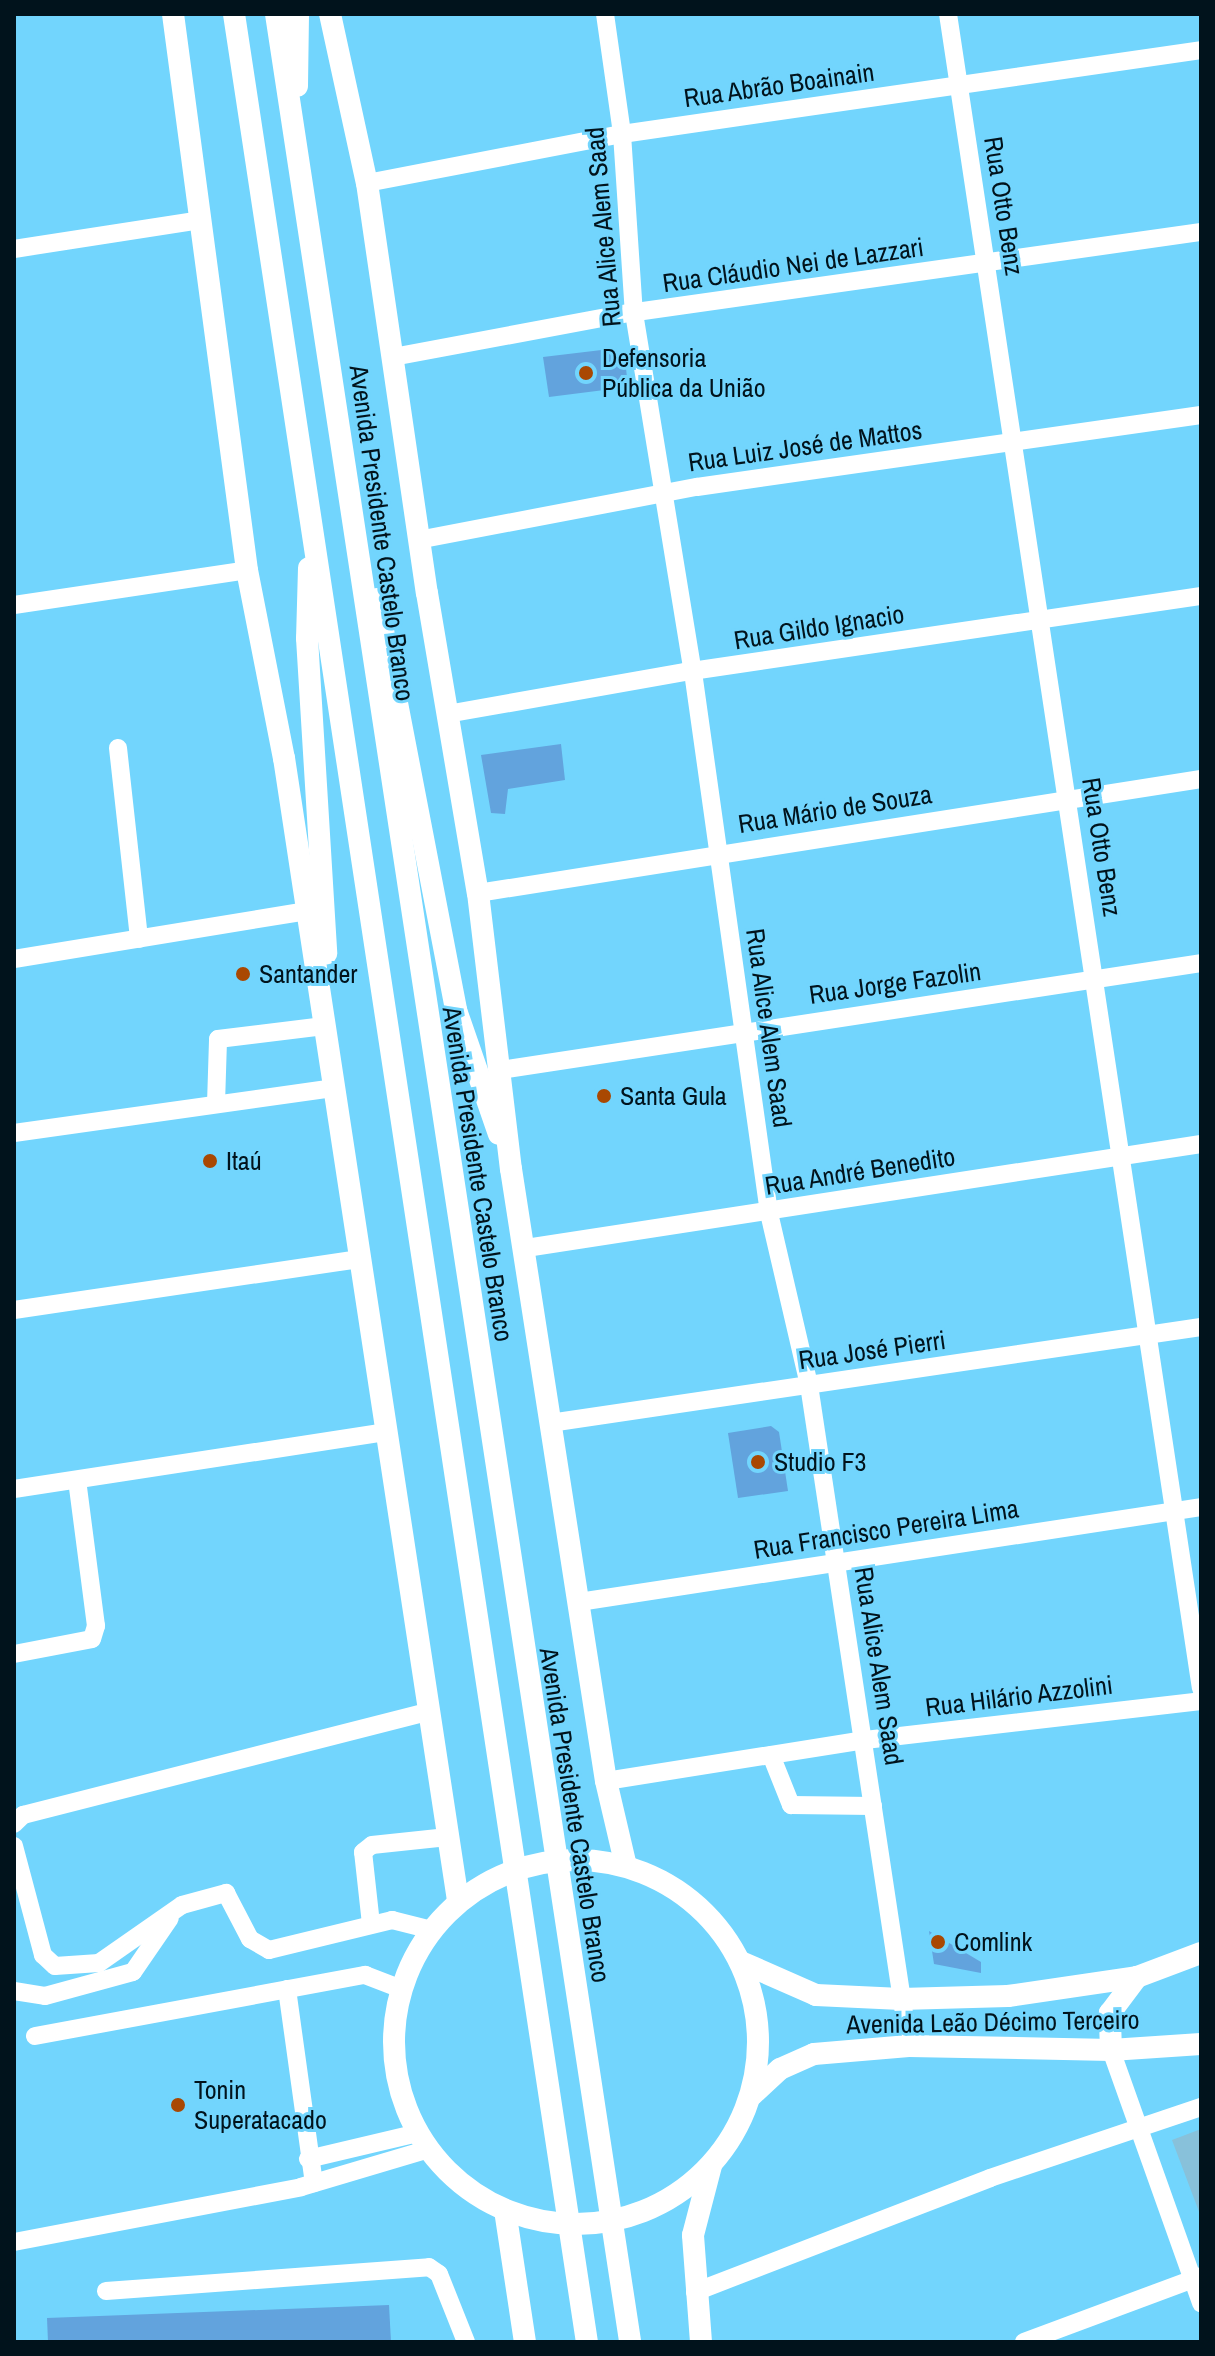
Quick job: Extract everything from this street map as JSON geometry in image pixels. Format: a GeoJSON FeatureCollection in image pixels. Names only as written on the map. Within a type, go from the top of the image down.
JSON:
{"type":"FeatureCollection","features":[{"type":"Feature","properties":{"kind":"main road"},"geometry":{"type":"LineString","coordinates":[[173,14],[247,570],[307,911],[458,1901]]}},
{"type":"Feature","properties":{"kind":"main road"},"geometry":{"type":"LineString","coordinates":[[232,14],[310,506],[587,2342]]}},
{"type":"Feature","properties":{"kind":"main road","name":"Avenida Presidente Castelo Branco"},"geometry":{"type":"LineString","coordinates":[[276,14],[630,2342]]}},
{"type":"Feature","properties":{"kind":"main road"},"geometry":{"type":"LineString","coordinates":[[295,139],[298,14]]}},
{"type":"Feature","properties":{"kind":"main road","name":"Avenida Presidente Castelo Branco"},"geometry":{"type":"LineString","coordinates":[[330,14],[367,183],[418,540],[478,893],[511,1169],[526,1248],[617,1863]]}},
{"type":"Feature","properties":{"kind":"main road"},"geometry":{"type":"LineString","coordinates":[[342,457],[391,657],[456,1010],[511,1169]]}},
{"type":"Feature","properties":{"kind":"main road"},"geometry":{"type":"LineString","coordinates":[[310,506],[307,638],[328,975],[323,1022]]}},
{"type":"Feature","properties":{"kind":"main road"},"geometry":{"type":"LineString","coordinates":[[701,2342],[693,2235],[711,2166],[752,2095],[759,2028],[741,1962],[713,1920],[673,1886],[617,1863],[563,1859],[519,1867],[479,1886],[458,1901],[432,1930],[401,1989],[394,2063],[423,2141],[463,2185],[515,2214],[592,2224],[657,2206],[711,2166]]}},
{"type":"Feature","properties":{"kind":"main road","name":"Avenida Leão Décimo Terceiro"},"geometry":{"type":"LineString","coordinates":[[741,1962],[816,1995],[901,1999],[1008,1996],[1137,1977],[1201,1953]]}},
{"type":"Feature","properties":{"kind":"main road"},"geometry":{"type":"LineString","coordinates":[[1111,2050],[1110,2013],[1137,1977]]}},
{"type":"Feature","properties":{"kind":"main road","name":"Avenida Leão Décimo Terceiro"},"geometry":{"type":"LineString","coordinates":[[752,2095],[797,2059],[909,2046],[1111,2050],[1201,2044]]}},
{"type":"Feature","properties":{"kind":"main road"},"geometry":{"type":"LineString","coordinates":[[515,2214],[525,2342]]}},
{"type":"Feature","properties":{"kind":"street","name":"Rua Alice Alem Saad"},"geometry":{"type":"LineString","coordinates":[[605,14],[622,134],[634,313],[693,672],[769,1213],[809,1385],[909,2046]]}},
{"type":"Feature","properties":{"kind":"street","name":"Rua Otto Benz"},"geometry":{"type":"LineString","coordinates":[[948,14],[1177,1510],[1201,1688]]}},
{"type":"Feature","properties":{"kind":"street","name":"Rua Abrão Boainain"},"geometry":{"type":"LineString","coordinates":[[367,183],[622,134],[1201,50]]}},
{"type":"Feature","properties":{"kind":"street"},"geometry":{"type":"LineString","coordinates":[[14,249],[202,220]]}},
{"type":"Feature","properties":{"kind":"street","name":"Rua Cláudio Nei de Lazzari"},"geometry":{"type":"LineString","coordinates":[[393,357],[634,313],[987,265],[1201,232]]}},
{"type":"Feature","properties":{"kind":"street","name":"Rua Luiz José de Mattos"},"geometry":{"type":"LineString","coordinates":[[418,540],[662,493],[1201,415]]}},
{"type":"Feature","properties":{"kind":"street"},"geometry":{"type":"LineString","coordinates":[[14,605],[247,570]]}},
{"type":"Feature","properties":{"kind":"street","name":"Rua Gildo Ignacio"},"geometry":{"type":"LineString","coordinates":[[447,714],[693,672],[1201,596]]}},
{"type":"Feature","properties":{"kind":"street"},"geometry":{"type":"LineString","coordinates":[[118,748],[139,939]]}},
{"type":"Feature","properties":{"kind":"street","name":"Rua Mário de Souza"},"geometry":{"type":"LineString","coordinates":[[478,893],[1201,779]]}},
{"type":"Feature","properties":{"kind":"street"},"geometry":{"type":"LineString","coordinates":[[14,959],[307,911]]}},
{"type":"Feature","properties":{"kind":"street","name":"Rua Jorge Fazolin"},"geometry":{"type":"LineString","coordinates":[[501,1070],[1201,963]]}},
{"type":"Feature","properties":{"kind":"street"},"geometry":{"type":"LineString","coordinates":[[216,1104],[218,1039],[323,1022]]}},
{"type":"Feature","properties":{"kind":"street"},"geometry":{"type":"LineString","coordinates":[[14,1133],[333,1088]]}},
{"type":"Feature","properties":{"kind":"street","name":"Rua André Benedito"},"geometry":{"type":"LineString","coordinates":[[526,1248],[769,1213],[1201,1144]]}},
{"type":"Feature","properties":{"kind":"street"},"geometry":{"type":"LineString","coordinates":[[14,1310],[361,1259]]}},
{"type":"Feature","properties":{"kind":"street","name":"Rua José Pierri"},"geometry":{"type":"LineString","coordinates":[[550,1423],[1201,1327]]}},
{"type":"Feature","properties":{"kind":"street"},"geometry":{"type":"LineString","coordinates":[[14,1489],[387,1432]]}},
{"type":"Feature","properties":{"kind":"street"},"geometry":{"type":"LineString","coordinates":[[14,1654],[92,1639],[96,1626],[77,1480]]}},
{"type":"Feature","properties":{"kind":"street","name":"Rua Francisco Pereira Lima"},"geometry":{"type":"LineString","coordinates":[[579,1602],[1201,1507]]}},
{"type":"Feature","properties":{"kind":"street","name":"Rua Hilário Azzolini"},"geometry":{"type":"LineString","coordinates":[[606,1781],[865,1740],[1201,1701]]}},
{"type":"Feature","properties":{"kind":"street"},"geometry":{"type":"LineString","coordinates":[[14,1824],[23,1815],[430,1711]]}},
{"type":"Feature","properties":{"kind":"street"},"geometry":{"type":"LineString","coordinates":[[771,1755],[791,1805],[873,1806]]}},
{"type":"Feature","properties":{"kind":"street"},"geometry":{"type":"LineString","coordinates":[[371,1924],[363,1852],[372,1845],[448,1837]]}},
{"type":"Feature","properties":{"kind":"street"},"geometry":{"type":"LineString","coordinates":[[14,1846],[43,1955],[55,1966],[99,1963],[182,1905],[226,1893],[250,1939],[269,1950],[392,1920],[432,1930]]}},
{"type":"Feature","properties":{"kind":"street"},"geometry":{"type":"LineString","coordinates":[[14,1991],[45,1996],[133,1972],[171,1914]]}},
{"type":"Feature","properties":{"kind":"street"},"geometry":{"type":"LineString","coordinates":[[35,2036],[365,1975],[401,1989]]}},
{"type":"Feature","properties":{"kind":"street"},"geometry":{"type":"LineString","coordinates":[[287,1989],[308,2159],[314,2183]]}},
{"type":"Feature","properties":{"kind":"street"},"geometry":{"type":"LineString","coordinates":[[1111,2050],[1197,2278],[1201,2303]]}},
{"type":"Feature","properties":{"kind":"street"},"geometry":{"type":"LineString","coordinates":[[695,2292],[1139,2124],[1201,2107]]}},
{"type":"Feature","properties":{"kind":"street"},"geometry":{"type":"LineString","coordinates":[[308,2159],[423,2141]]}},
{"type":"Feature","properties":{"kind":"street"},"geometry":{"type":"LineString","coordinates":[[14,2242],[314,2183],[423,2141]]}},
{"type":"Feature","properties":{"kind":"street"},"geometry":{"type":"LineString","coordinates":[[106,2291],[429,2267],[439,2274],[466,2342]]}},
{"type":"Feature","properties":{"kind":"street"},"geometry":{"type":"LineString","coordinates":[[1024,2342],[1197,2278]]}},
{"type":"Feature","properties":{"kind":"shaded area"},"geometry":{"type":"Polygon","coordinates":[[[1201,2129],[1201,2217],[1172,2140],[1201,2129]]]}},
{"type":"Feature","properties":{"kind":"building","name":"Defensoria Pública da União"},"geometry":{"type":"Polygon","coordinates":[[[610,349],[625,359],[628,387],[549,397],[543,357],[610,349]]]}},
{"type":"Feature","properties":{"kind":"building"},"geometry":{"type":"Polygon","coordinates":[[[561,744],[565,780],[508,789],[505,814],[491,813],[481,755],[561,744]]]}},
{"type":"Feature","properties":{"kind":"building","name":"Studio F3"},"geometry":{"type":"Polygon","coordinates":[[[771,1426],[779,1432],[788,1491],[738,1498],[728,1433],[771,1426]]]}},
{"type":"Feature","properties":{"kind":"building","name":"Comlink"},"geometry":{"type":"Polygon","coordinates":[[[929,1931],[981,1962],[981,1973],[934,1964],[929,1931]]]}},
{"type":"Feature","properties":{"kind":"building"},"geometry":{"type":"Polygon","coordinates":[[[389,2305],[391,2342],[48,2342],[47,2318],[389,2305]]]}},
{"type":"Feature","properties":{"kind":"place","name":"Defensoria Pública da União"},"geometry":{"type":"Point","coordinates":[586,373]}},
{"type":"Feature","properties":{"kind":"place","name":"Santander"},"geometry":{"type":"Point","coordinates":[243,974]}},
{"type":"Feature","properties":{"kind":"place","name":"Santa Gula"},"geometry":{"type":"Point","coordinates":[604,1096]}},
{"type":"Feature","properties":{"kind":"place","name":"Itaú"},"geometry":{"type":"Point","coordinates":[210,1161]}},
{"type":"Feature","properties":{"kind":"place","name":"Studio F3"},"geometry":{"type":"Point","coordinates":[758,1462]}},
{"type":"Feature","properties":{"kind":"place","name":"Comlink"},"geometry":{"type":"Point","coordinates":[938,1942]}},
{"type":"Feature","properties":{"kind":"place","name":"Tonin Superatacado"},"geometry":{"type":"Point","coordinates":[178,2105]}}]}
